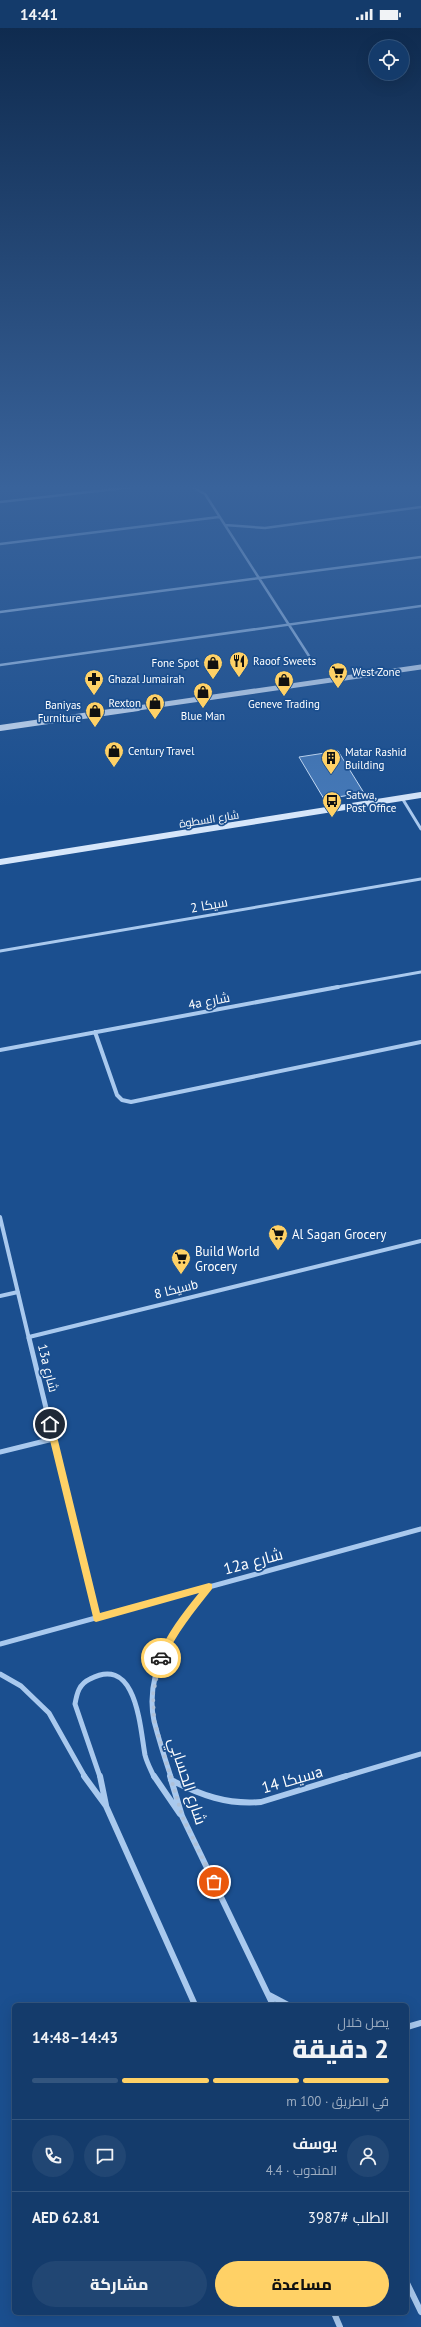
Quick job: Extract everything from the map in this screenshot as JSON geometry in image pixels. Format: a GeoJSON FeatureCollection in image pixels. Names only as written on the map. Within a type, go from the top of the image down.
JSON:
{"type":"FeatureCollection","features":[{"type":"Feature","properties":{"kind":"main road"},"geometry":{"type":"LineString","coordinates":[[0,728],[421,667]]}},
{"type":"Feature","properties":{"kind":"main road","name":"شارع السطوة"},"geometry":{"type":"LineString","coordinates":[[0,862],[421,795]]}},
{"type":"Feature","properties":{"kind":"street"},"geometry":{"type":"LineString","coordinates":[[0,612],[141,593]]}},
{"type":"Feature","properties":{"kind":"street"},"geometry":{"type":"LineString","coordinates":[[267,593],[309,656]]}},
{"type":"Feature","properties":{"kind":"street"},"geometry":{"type":"LineString","coordinates":[[0,665],[421,606]]}},
{"type":"Feature","properties":{"kind":"street"},"geometry":{"type":"LineString","coordinates":[[402,798],[421,829]]}},
{"type":"Feature","properties":{"kind":"street","name":"سيكا 2"},"geometry":{"type":"LineString","coordinates":[[0,950],[421,879]]}},
{"type":"Feature","properties":{"kind":"street","name":"4a شارع"},"geometry":{"type":"LineString","coordinates":[[0,1050],[421,972]]}},
{"type":"Feature","properties":{"kind":"street"},"geometry":{"type":"LineString","coordinates":[[95,1032],[117,1095],[122,1100],[131,1102],[421,1042]]}},
{"type":"Feature","properties":{"kind":"street","name":"13a شارع"},"geometry":{"type":"LineString","coordinates":[[0,1218],[96,1618]]}},
{"type":"Feature","properties":{"kind":"street","name":"سيكا 8b"},"geometry":{"type":"LineString","coordinates":[[29,1337],[421,1241]]}},
{"type":"Feature","properties":{"kind":"street"},"geometry":{"type":"LineString","coordinates":[[0,1296],[18,1292]]}},
{"type":"Feature","properties":{"kind":"street"},"geometry":{"type":"LineString","coordinates":[[0,1452],[54,1439]]}},
{"type":"Feature","properties":{"kind":"street","name":"12a شارع"},"geometry":{"type":"LineString","coordinates":[[0,1644],[421,1529]]}},
{"type":"Feature","properties":{"kind":"street","name":"شارع الحسابي"},"geometry":{"type":"LineString","coordinates":[[209,1587],[180,1622],[167,1644],[157,1668],[153,1694],[154,1720],[182,1816],[273,2003]]}},
{"type":"Feature","properties":{"kind":"street"},"geometry":{"type":"LineString","coordinates":[[0,1674],[21,1686],[49,1713],[79,1770],[106,1806],[194,2003]]}},
{"type":"Feature","properties":{"kind":"street"},"geometry":{"type":"LineString","coordinates":[[106,1806],[103,1785],[75,1704],[78,1691],[86,1681],[98,1675],[111,1674],[123,1679],[131,1689],[146,1759],[168,1799],[182,1816]]}},
{"type":"Feature","properties":{"kind":"street","name":"سيكا 14a"},"geometry":{"type":"LineString","coordinates":[[171,1780],[216,1801],[246,1804],[261,1802],[421,1754]]}},
{"type":"Feature","properties":{"kind":"street"},"geometry":{"type":"LineString","coordinates":[[268,1994],[284,2003]]}},
{"type":"Feature","properties":{"kind":"street"},"geometry":{"type":"LineString","coordinates":[[409,2028],[421,2024]]}},
{"type":"Feature","properties":{"kind":"street"},"geometry":{"type":"LineString","coordinates":[[409,2287],[421,2312]]}},
{"type":"Feature","properties":{"kind":"street"},"geometry":{"type":"LineString","coordinates":[[335,2315],[340,2327]]}},
{"type":"Feature","properties":{"kind":"building","name":"Matar Rashid Building"},"geometry":{"type":"Polygon","coordinates":[[[338,751],[364,793],[324,799],[299,757],[338,751]]]}},
{"type":"Feature","properties":{"kind":"way so far"},"geometry":{"type":"LineString","coordinates":[[161,1658],[157,1668],[153,1694],[154,1720],[182,1816],[214,1882]]}},
{"type":"Feature","properties":{"kind":"place","name":"Raoof Sweets"},"geometry":{"type":"Point","coordinates":[239,678]}},
{"type":"Feature","properties":{"kind":"place","name":"Fone Spot"},"geometry":{"type":"Point","coordinates":[213,680]}},
{"type":"Feature","properties":{"kind":"place","name":"West Zone"},"geometry":{"type":"Point","coordinates":[338,689]}},
{"type":"Feature","properties":{"kind":"place","name":"Ghazal Jumairah"},"geometry":{"type":"Point","coordinates":[94,696]}},
{"type":"Feature","properties":{"kind":"place","name":"Geneve Trading"},"geometry":{"type":"Point","coordinates":[284,697]}},
{"type":"Feature","properties":{"kind":"place","name":"Blue Man"},"geometry":{"type":"Point","coordinates":[203,709]}},
{"type":"Feature","properties":{"kind":"place","name":"Rexton"},"geometry":{"type":"Point","coordinates":[155,720]}},
{"type":"Feature","properties":{"kind":"place","name":"Baniyas Furniture"},"geometry":{"type":"Point","coordinates":[95,728]}},
{"type":"Feature","properties":{"kind":"place","name":"Century Travel"},"geometry":{"type":"Point","coordinates":[114,768]}},
{"type":"Feature","properties":{"kind":"place","name":"Matar Rashid Building"},"geometry":{"type":"Point","coordinates":[331,775]}},
{"type":"Feature","properties":{"kind":"place","name":"Satwa, Post Office"},"geometry":{"type":"Point","coordinates":[332,818]}},
{"type":"Feature","properties":{"kind":"place","name":"Al Sagan Grocery"},"geometry":{"type":"Point","coordinates":[278,1251]}},
{"type":"Feature","properties":{"kind":"place","name":"Build World Grocery"},"geometry":{"type":"Point","coordinates":[181,1275]}},
{"type":"Feature","properties":{"kind":"route"},"geometry":{"type":"LineString","coordinates":[[50,1424],[96,1618],[209,1587],[180,1622],[167,1644],[161,1658]]}}]}
